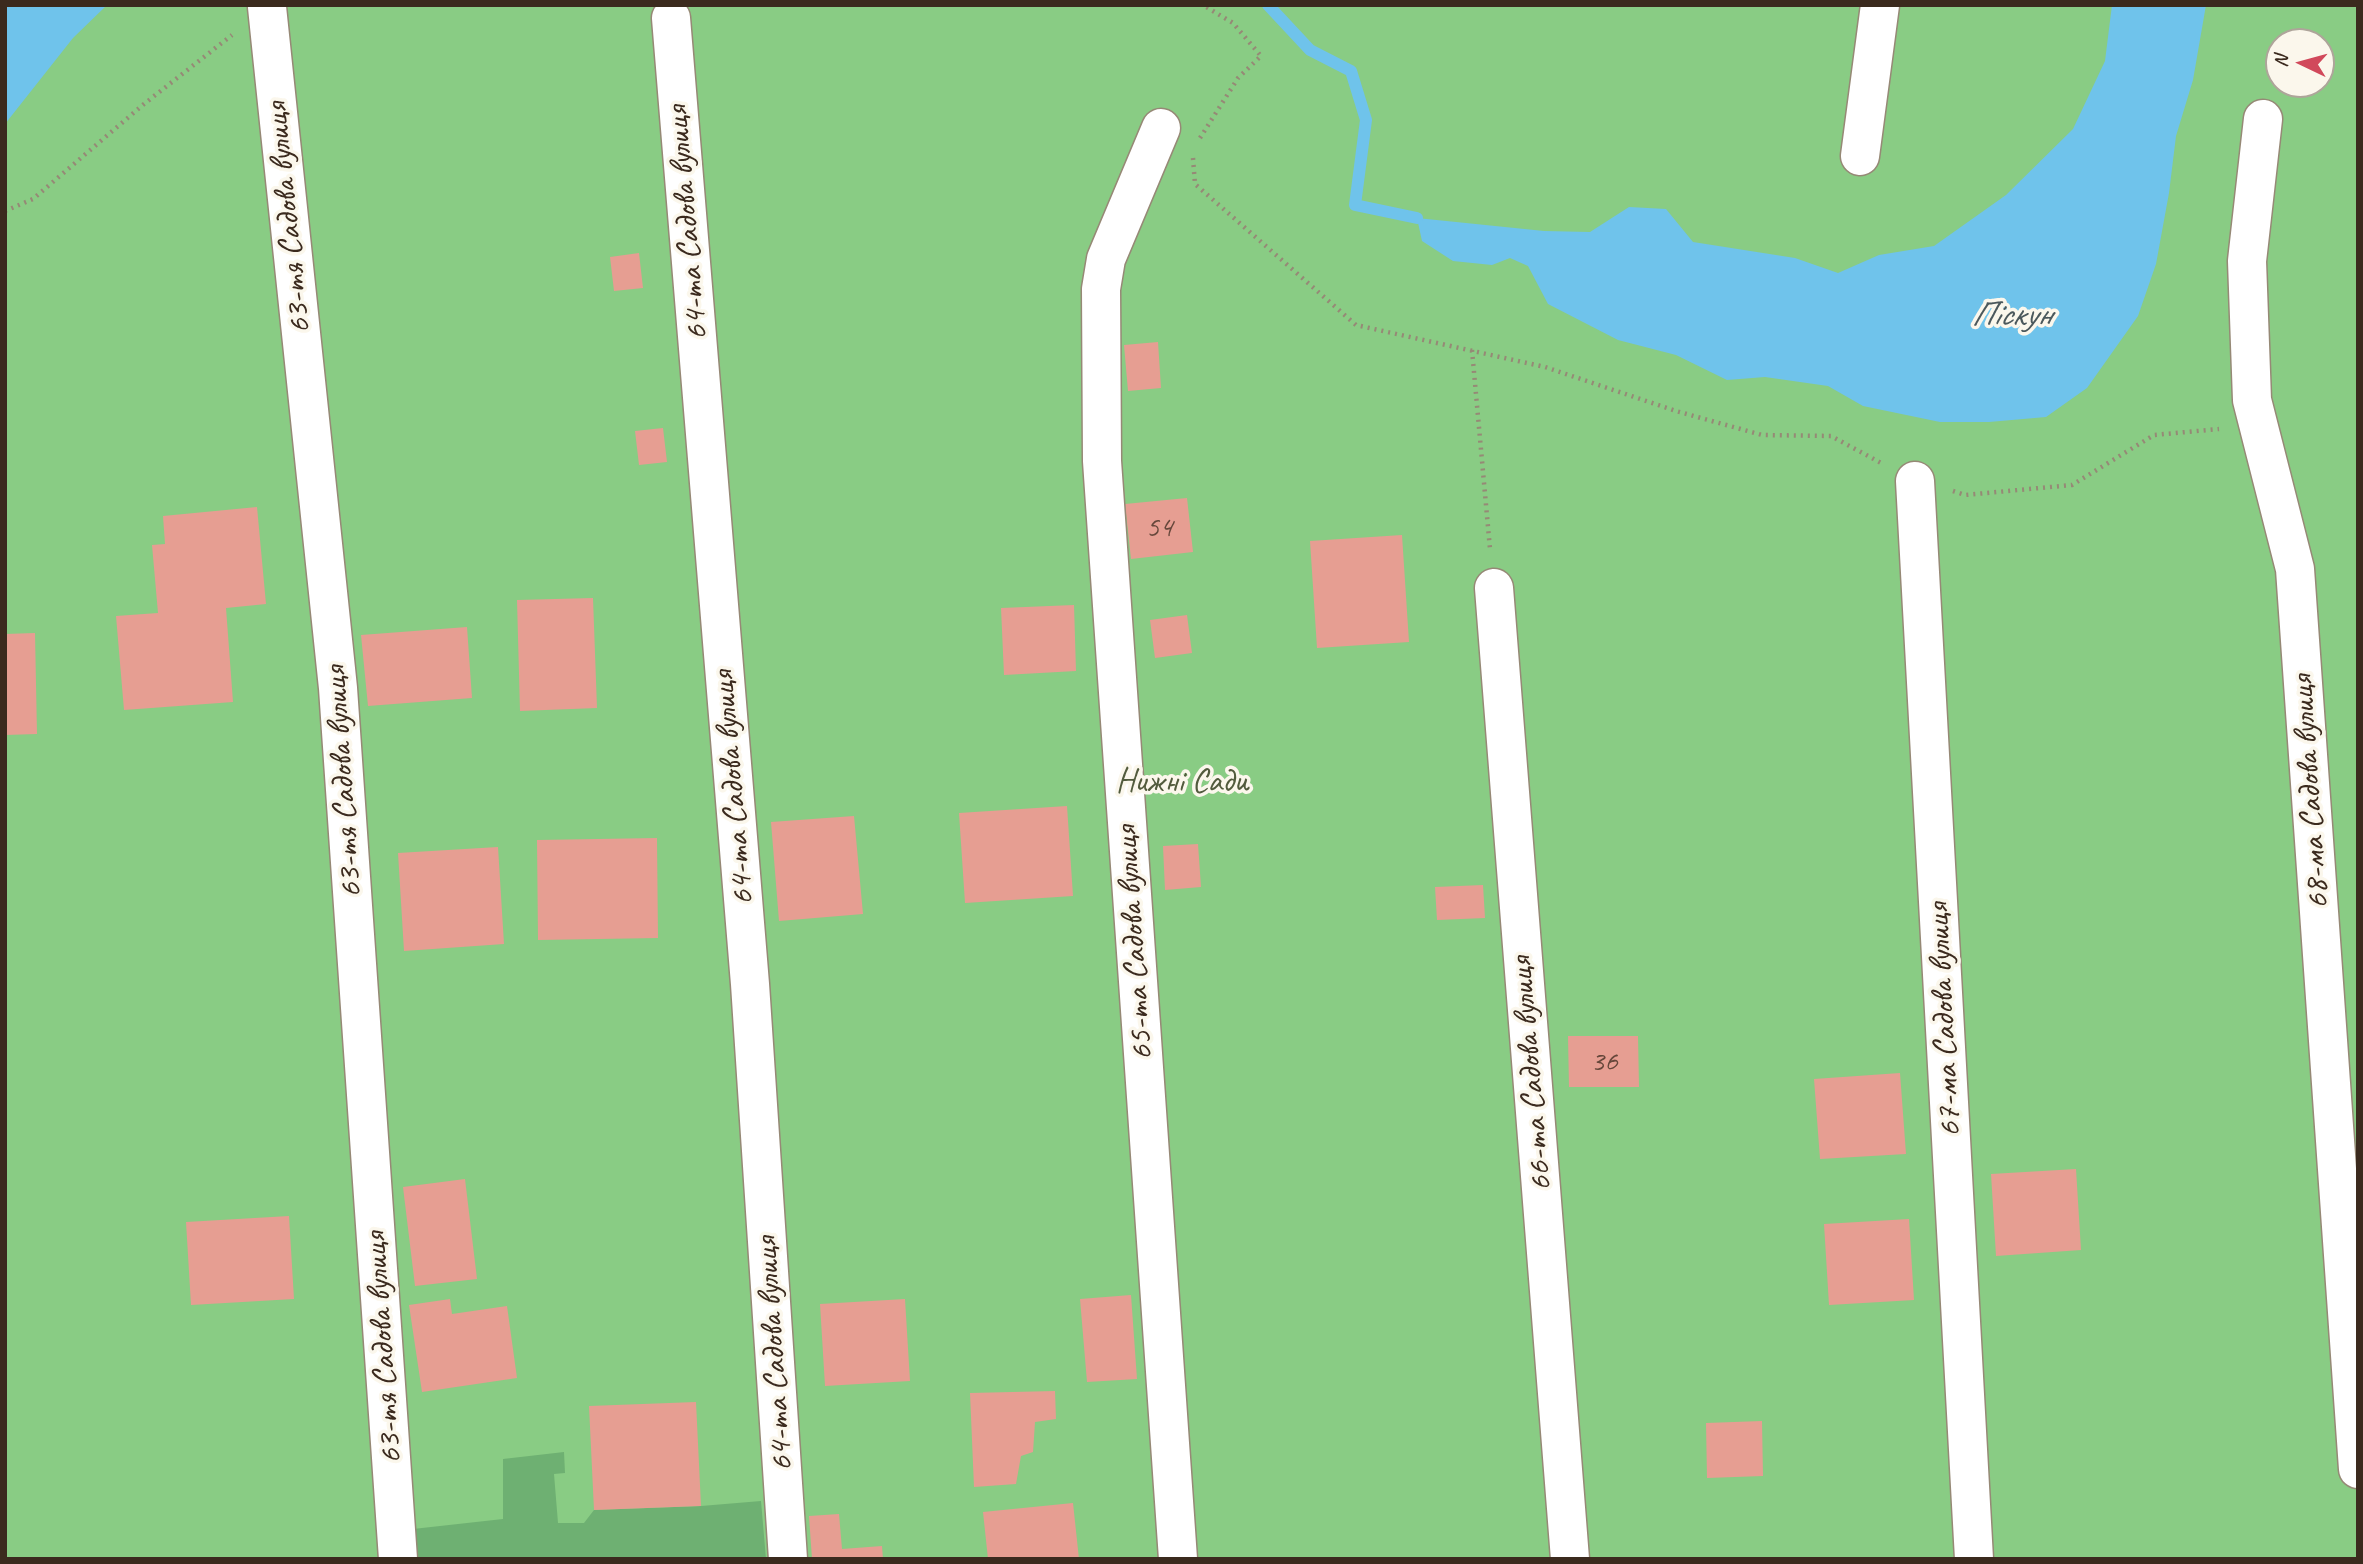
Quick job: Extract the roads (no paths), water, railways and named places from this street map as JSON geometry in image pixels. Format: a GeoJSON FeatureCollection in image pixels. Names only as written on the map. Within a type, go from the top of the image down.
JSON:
{"type":"FeatureCollection","features":[{"type":"Feature","properties":{"kind":"street"},"geometry":{"type":"LineString","coordinates":[[1860,156],[1880,5]]}},
{"type":"Feature","properties":{"kind":"street","name":"63-тя Садова вулиця"},"geometry":{"type":"LineString","coordinates":[[267,8],[338,688],[398,1559]]}},
{"type":"Feature","properties":{"kind":"street","name":"64-та Садова вулиця"},"geometry":{"type":"LineString","coordinates":[[671,18],[750,984],[789,1559]]}},
{"type":"Feature","properties":{"kind":"street","name":"68-ма Садова вулиця"},"geometry":{"type":"LineString","coordinates":[[2263,119],[2247,261],[2252,400],[2295,569],[2358,1469]]}},
{"type":"Feature","properties":{"kind":"street","name":"65-та Садова вулиця"},"geometry":{"type":"LineString","coordinates":[[1161,128],[1107,259],[1101,289],[1102,447],[1178,1559]]}},
{"type":"Feature","properties":{"kind":"street","name":"67-ма Садова вулиця"},"geometry":{"type":"LineString","coordinates":[[1915,481],[1974,1559]]}},
{"type":"Feature","properties":{"kind":"street","name":"66-та Садова вулиця"},"geometry":{"type":"LineString","coordinates":[[1494,589],[1570,1559]]}},
{"type":"Feature","properties":{"kind":"water"},"geometry":{"type":"Polygon","coordinates":[[[5,5],[107,5],[73,38],[5,124],[5,5]]]}},
{"type":"Feature","properties":{"kind":"water","name":"Піскун"},"geometry":{"type":"Polygon","coordinates":[[[2112,5],[2206,5],[2193,80],[2176,136],[2156,264],[2138,316],[2087,388],[2046,417],[1989,422],[1940,422],[1863,406],[1828,386],[1765,377],[1727,380],[1676,355],[1618,340],[1548,304],[1528,266],[1510,258],[1492,265],[1453,261],[1422,241],[1417,218],[1544,231],[1590,232],[1629,207],[1666,209],[1693,242],[1795,258],[1838,273],[1879,255],[1934,246],[2006,195],[2073,129],[2105,61],[2112,5]]]}},
{"type":"Feature","properties":{"kind":"waterway"},"geometry":{"type":"LineString","coordinates":[[1268,5],[1310,50],[1351,71],[1366,120],[1355,205],[1417,218]]}},
{"type":"Feature","properties":{"kind":"park label","name":"Нижні Сади"},"geometry":{"type":"Point","coordinates":[1182,782]}}]}
